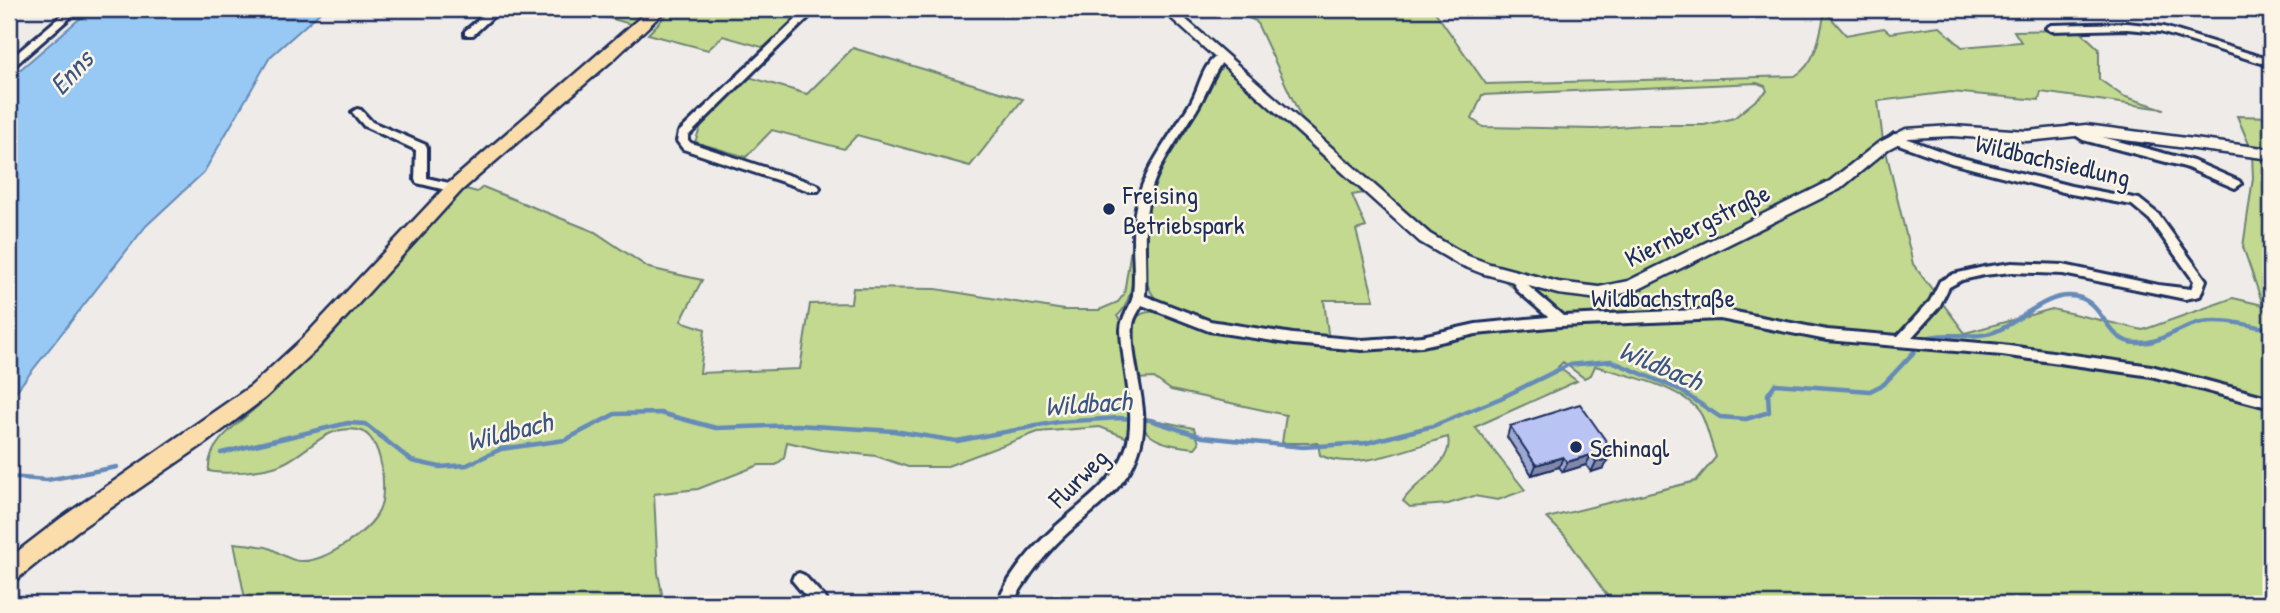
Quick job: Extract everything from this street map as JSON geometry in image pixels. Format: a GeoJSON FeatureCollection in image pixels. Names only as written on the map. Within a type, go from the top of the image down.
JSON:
{"type":"FeatureCollection","features":[{"type":"Feature","properties":{"kind":"main road"},"geometry":{"type":"LineString","coordinates":[[9,572],[102,501],[242,406],[277,376],[309,347],[405,237],[454,188],[610,57],[659,9]]}},
{"type":"Feature","properties":{"kind":"street"},"geometry":{"type":"LineString","coordinates":[[9,65],[75,9]]}},
{"type":"Feature","properties":{"kind":"street"},"geometry":{"type":"LineString","coordinates":[[469,33],[496,9]]}},
{"type":"Feature","properties":{"kind":"street"},"geometry":{"type":"LineString","coordinates":[[812,9],[683,135],[682,141],[687,146],[814,188]]}},
{"type":"Feature","properties":{"kind":"street","name":"Kiernbergstraße"},"geometry":{"type":"LineString","coordinates":[[1167,9],[1423,236],[1463,260],[1517,278],[1581,292],[1616,291],[1632,286],[1835,185],[1894,138],[1924,131],[2027,136],[2072,130],[2107,132],[2271,154]]}},
{"type":"Feature","properties":{"kind":"street"},"geometry":{"type":"LineString","coordinates":[[2051,28],[2127,26],[2161,29],[2271,63]]}},
{"type":"Feature","properties":{"kind":"street","name":"Flurweg"},"geometry":{"type":"LineString","coordinates":[[1004,604],[1021,574],[1039,552],[1119,480],[1128,466],[1136,431],[1136,408],[1127,325],[1128,317],[1139,299],[1137,248],[1144,192],[1157,162],[1198,99],[1214,62],[1221,57]]}},
{"type":"Feature","properties":{"kind":"street"},"geometry":{"type":"LineString","coordinates":[[357,112],[368,124],[422,148],[421,180],[454,188]]}},
{"type":"Feature","properties":{"kind":"street","name":"Kiernbergstraße"},"geometry":{"type":"LineString","coordinates":[[2072,130],[2087,137],[2189,164],[2235,184]]}},
{"type":"Feature","properties":{"kind":"street","name":"Wildbachsiedlung"},"geometry":{"type":"LineString","coordinates":[[1894,138],[1914,148],[1992,170],[2135,202],[2154,217],[2200,280],[2196,293],[2185,294],[2062,267],[2020,266],[1969,274],[1944,284],[1935,304],[1900,342]]}},
{"type":"Feature","properties":{"kind":"street"},"geometry":{"type":"LineString","coordinates":[[1517,278],[1522,288],[1560,321]]}},
{"type":"Feature","properties":{"kind":"street","name":"Wildbachstraße"},"geometry":{"type":"LineString","coordinates":[[1139,299],[1185,320],[1209,326],[1293,340],[1362,345],[1422,341],[1476,329],[1560,321],[1720,314],[1827,335],[2002,350],[2151,371],[2271,403]]}},
{"type":"Feature","properties":{"kind":"street"},"geometry":{"type":"LineString","coordinates":[[799,580],[821,604]]}},
{"type":"Feature","properties":{"kind":"green space"},"geometry":{"type":"Polygon","coordinates":[[[576,9],[650,9],[634,25],[576,9]]]}},
{"type":"Feature","properties":{"kind":"green space"},"geometry":{"type":"Polygon","coordinates":[[[672,9],[806,9],[765,48],[723,36],[708,50],[648,34],[672,9]]]}},
{"type":"Feature","properties":{"kind":"green space"},"geometry":{"type":"Polygon","coordinates":[[[1238,9],[1433,9],[1486,84],[1795,76],[1813,56],[1825,11],[1846,35],[1884,28],[1890,33],[1939,26],[1962,47],[2021,42],[2014,31],[2079,30],[2099,49],[2099,79],[2123,96],[2164,109],[2041,92],[2039,100],[1951,92],[1878,101],[1883,141],[1847,170],[1823,185],[1650,272],[1621,285],[1590,289],[1498,268],[1434,237],[1305,126],[1256,21],[1241,15],[1238,9]],[[1757,83],[1482,95],[1472,119],[1483,127],[1595,129],[1642,125],[1704,125],[1734,118],[1767,91],[1765,86],[1757,83]]]}},
{"type":"Feature","properties":{"kind":"green space"},"geometry":{"type":"Polygon","coordinates":[[[853,48],[1023,99],[970,166],[857,135],[844,149],[772,130],[746,157],[695,142],[702,123],[749,77],[807,94],[853,48]]]}},
{"type":"Feature","properties":{"kind":"green space"},"geometry":{"type":"Polygon","coordinates":[[[1219,66],[1225,66],[1364,193],[1352,195],[1366,227],[1356,230],[1374,300],[1324,300],[1330,350],[1382,350],[1441,343],[1551,317],[1501,278],[1606,295],[1627,293],[1846,185],[1886,151],[1913,264],[1965,333],[2052,309],[2143,330],[2233,298],[2263,305],[2243,247],[2253,178],[2252,155],[2271,156],[2271,604],[1613,604],[1565,536],[1547,518],[1696,481],[1716,457],[1702,416],[1683,397],[1669,390],[1595,366],[1591,375],[1584,378],[1563,362],[1558,367],[1577,381],[1475,427],[1525,490],[1498,500],[1474,496],[1448,504],[1410,507],[1403,501],[1440,464],[1448,447],[1448,437],[1384,457],[1334,460],[1320,455],[1318,443],[1282,443],[1286,415],[1171,390],[1154,378],[1136,379],[1130,335],[1132,325],[1145,313],[1157,312],[1160,303],[1151,292],[1142,263],[1142,229],[1148,197],[1161,163],[1200,105],[1219,66]]]}},
{"type":"Feature","properties":{"kind":"green space"},"geometry":{"type":"Polygon","coordinates":[[[2237,116],[2271,117],[2271,150],[2251,149],[2237,116]]]}},
{"type":"Feature","properties":{"kind":"green space"},"geometry":{"type":"Polygon","coordinates":[[[483,187],[595,232],[649,268],[702,280],[681,321],[705,329],[700,373],[800,369],[810,304],[851,303],[853,288],[936,289],[1064,310],[1099,310],[1118,302],[1124,294],[1138,203],[1133,281],[1124,308],[1117,316],[1122,323],[1133,434],[1128,438],[1100,427],[1038,432],[945,467],[908,467],[876,456],[822,450],[787,442],[784,458],[776,465],[759,465],[698,489],[654,494],[658,573],[664,604],[246,604],[234,543],[266,547],[300,561],[333,552],[356,537],[379,511],[383,491],[381,465],[378,452],[366,434],[346,429],[325,436],[277,466],[253,471],[209,471],[213,451],[225,434],[258,406],[259,399],[325,343],[462,188],[477,192],[483,187]]]}},
{"type":"Feature","properties":{"kind":"green space"},"geometry":{"type":"Polygon","coordinates":[[[1140,417],[1194,428],[1199,443],[1195,448],[1160,441],[1147,432],[1140,417]]]}},
{"type":"Feature","properties":{"kind":"water","name":"Enns"},"geometry":{"type":"Polygon","coordinates":[[[91,9],[324,9],[270,57],[204,172],[146,226],[9,400],[9,79],[91,9]]]}},
{"type":"Feature","properties":{"kind":"building","name":"Schinagl"},"geometry":{"type":"Polygon","coordinates":[[[1580,404],[1611,448],[1604,451],[1609,459],[1596,462],[1591,455],[1567,462],[1563,457],[1536,465],[1510,426],[1580,404]]]}},
{"type":"Feature","properties":{"kind":"waterway","name":"Wildbach"},"geometry":{"type":"LineString","coordinates":[[1921,340],[1941,335],[1970,336],[1990,333],[2048,301],[2070,296],[2089,302],[2119,337],[2137,343],[2154,341],[2194,324],[2211,321],[2271,329]]}},
{"type":"Feature","properties":{"kind":"waterway","name":"Wildbach"},"geometry":{"type":"LineString","coordinates":[[221,453],[348,423],[365,424],[412,461],[440,467],[467,465],[501,449],[565,440],[615,414],[660,413],[716,428],[797,425],[894,431],[957,441],[1058,422],[1119,418],[1150,420],[1203,437],[1303,447],[1366,443],[1433,426],[1501,398],[1568,365],[1611,361],[1678,389],[1720,417],[1746,419],[1769,412],[1768,394],[1775,384],[1870,391],[1884,384],[1914,352]]}},
{"type":"Feature","properties":{"kind":"waterway","name":"Wildbach"},"geometry":{"type":"LineString","coordinates":[[9,477],[47,480],[117,467]]}},
{"type":"Feature","properties":{"kind":"place","name":"Freising Betriebspark"},"geometry":{"type":"Point","coordinates":[1109,209]}},
{"type":"Feature","properties":{"kind":"place","name":"Schinagl"},"geometry":{"type":"Point","coordinates":[1576,447]}}]}
